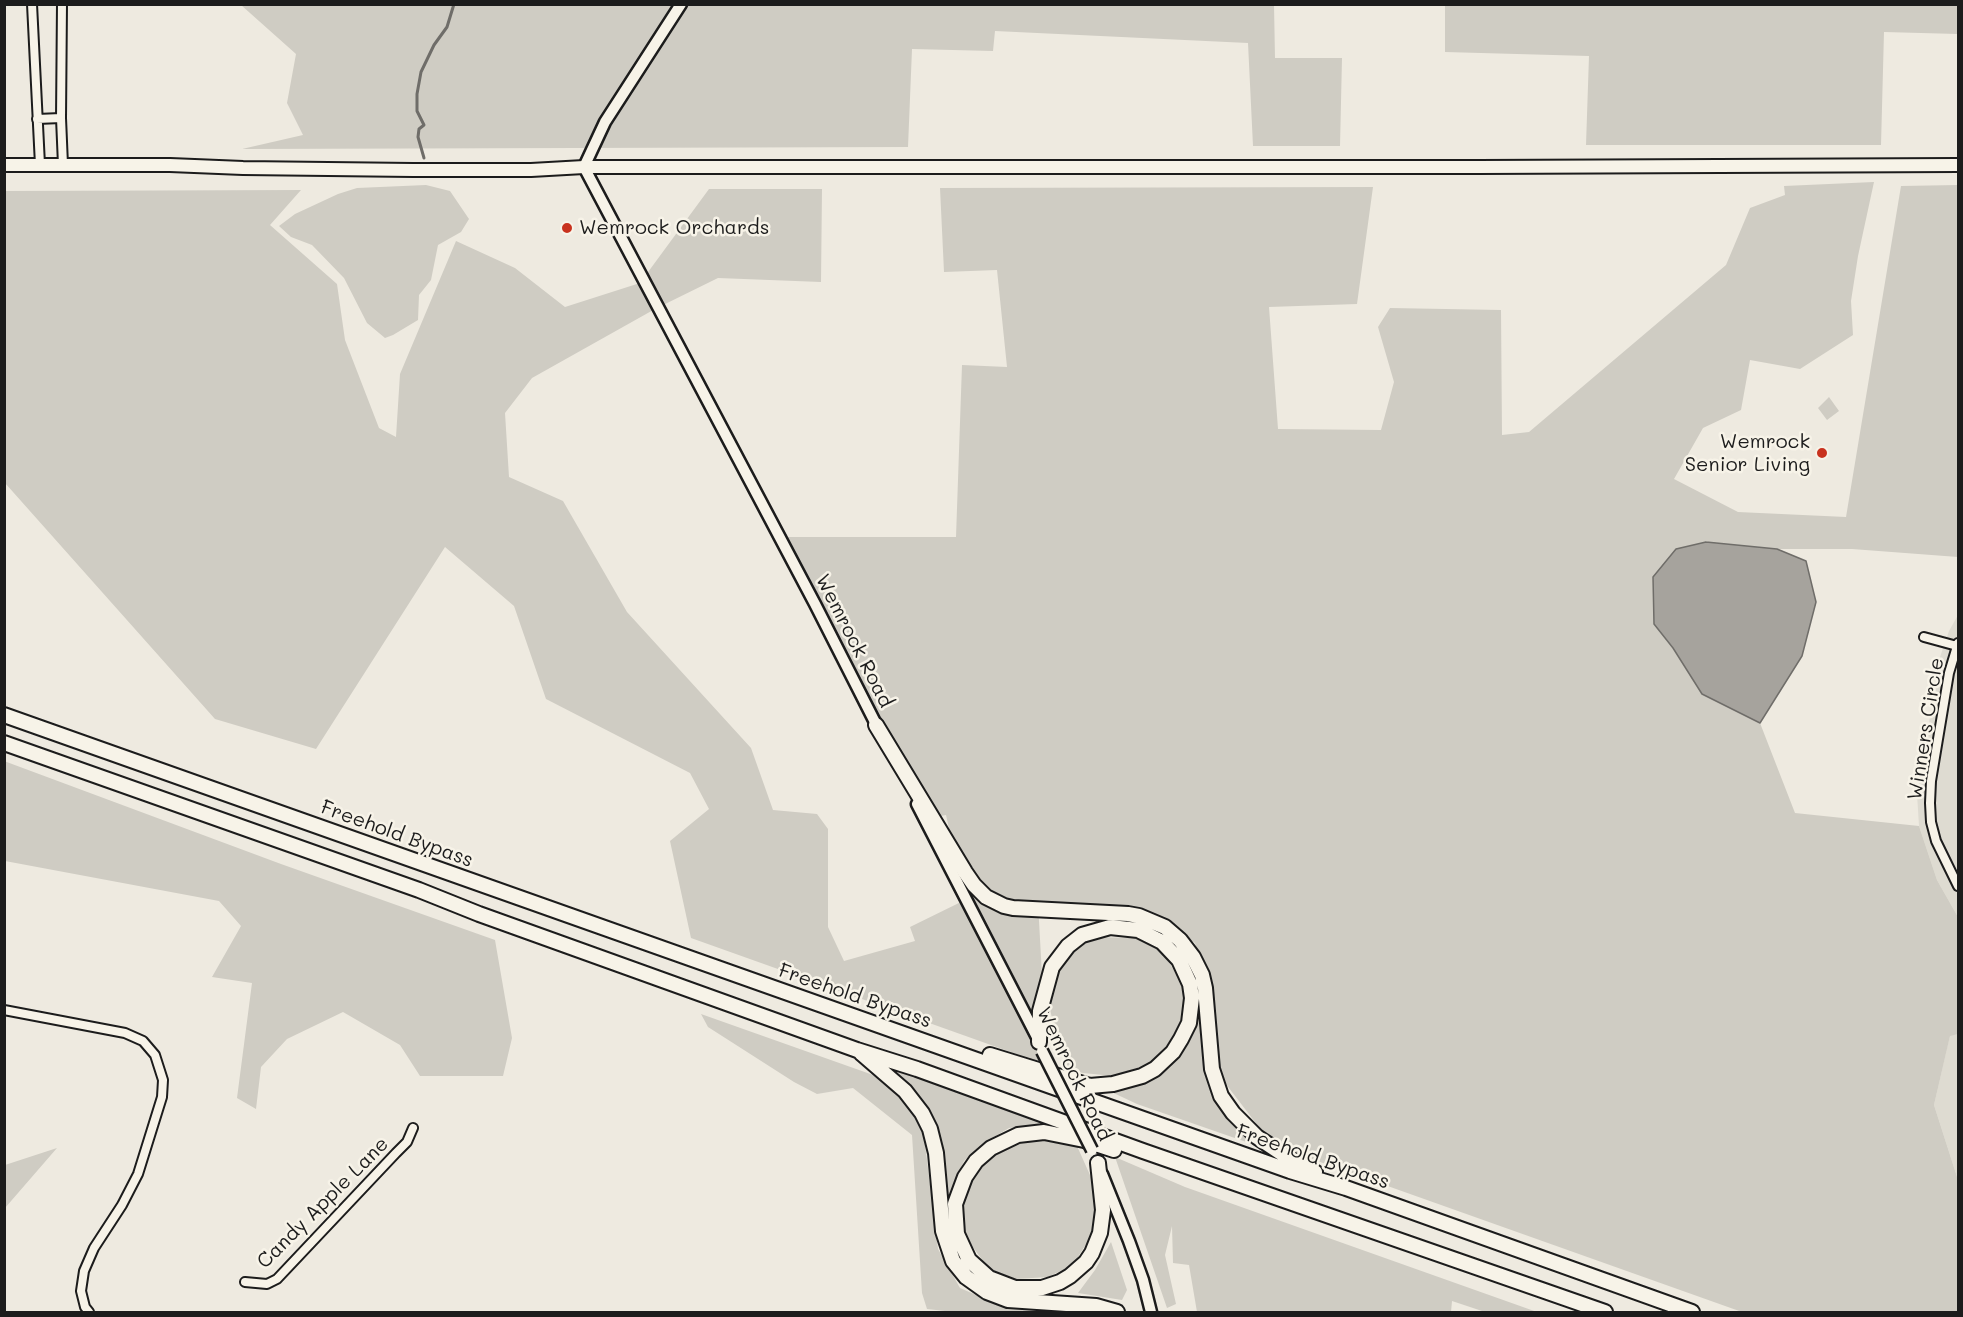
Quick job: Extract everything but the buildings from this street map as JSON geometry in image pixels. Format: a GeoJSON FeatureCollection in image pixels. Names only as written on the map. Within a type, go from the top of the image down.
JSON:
{"type":"FeatureCollection","features":[{"type":"Feature","properties":{"kind":"highway","name":"Freehold Bypass"},"geometry":{"type":"LineString","coordinates":[[4,715],[1692,1312]]}},
{"type":"Feature","properties":{"kind":"highway"},"geometry":{"type":"LineString","coordinates":[[876,725],[965,872],[986,897],[1013,908],[1139,916],[1165,927],[1180,940],[1193,957],[1202,975],[1212,1069],[1217,1088],[1226,1104],[1239,1120],[1271,1148],[1346,1188]]}},
{"type":"Feature","properties":{"kind":"highway"},"geometry":{"type":"LineString","coordinates":[[4,743],[418,890],[857,1050],[917,1069],[1143,1151],[1605,1312]]}},
{"type":"Feature","properties":{"kind":"highway"},"geometry":{"type":"LineString","coordinates":[[890,1029],[1002,1059],[1090,1086],[1127,1081],[1142,1076],[1164,1061],[1176,1047],[1186,1029],[1192,998],[1188,978],[1179,960],[1162,942],[1138,930],[1110,927],[1082,935],[1068,946],[1052,967],[1040,1011],[1041,1046]]}},
{"type":"Feature","properties":{"kind":"highway"},"geometry":{"type":"LineString","coordinates":[[857,1050],[905,1091],[922,1113],[930,1129],[936,1153],[941,1215],[946,1243],[954,1261],[966,1277],[987,1292],[1008,1300],[1096,1306],[1117,1312]]}},
{"type":"Feature","properties":{"kind":"highway"},"geometry":{"type":"LineString","coordinates":[[1095,1157],[1103,1210],[1100,1233],[1086,1262],[1070,1276],[1042,1288],[1015,1288],[989,1278],[969,1260],[955,1228],[955,1204],[960,1187],[970,1169],[991,1148],[1009,1138],[1033,1132],[1053,1133],[1084,1140],[1304,1207]]}},
{"type":"Feature","properties":{"kind":"main road"},"geometry":{"type":"LineString","coordinates":[[4,165],[531,170],[584,167],[1959,165]]}},
{"type":"Feature","properties":{"kind":"street"},"geometry":{"type":"LineString","coordinates":[[32,4],[40,165]]}},
{"type":"Feature","properties":{"kind":"street"},"geometry":{"type":"LineString","coordinates":[[62,4],[63,165]]}},
{"type":"Feature","properties":{"kind":"street"},"geometry":{"type":"LineString","coordinates":[[584,167],[605,122],[681,4]]}},
{"type":"Feature","properties":{"kind":"street"},"geometry":{"type":"LineString","coordinates":[[37,119],[61,118]]}},
{"type":"Feature","properties":{"kind":"street","name":"Wemrock Road"},"geometry":{"type":"LineString","coordinates":[[584,167],[815,604],[1041,1046],[1095,1157],[1129,1241],[1143,1280],[1151,1312]]}},
{"type":"Feature","properties":{"kind":"street"},"geometry":{"type":"LineString","coordinates":[[1924,637],[1958,644]]}},
{"type":"Feature","properties":{"kind":"street","name":"Winners Circle"},"geometry":{"type":"LineString","coordinates":[[1958,644],[1949,673],[1931,781],[1930,803],[1931,822],[1936,841],[1959,886]]}},
{"type":"Feature","properties":{"kind":"street"},"geometry":{"type":"LineString","coordinates":[[4,1010],[125,1034],[143,1041],[155,1055],[163,1080],[162,1097],[138,1174],[122,1205],[94,1248],[84,1271],[81,1292],[85,1308],[89,1312]]}},
{"type":"Feature","properties":{"kind":"street","name":"Candy Apple Lane"},"geometry":{"type":"LineString","coordinates":[[246,1282],[267,1284],[277,1279],[407,1142],[413,1128]]}},
{"type":"Feature","properties":{"kind":"shaded area"},"geometry":{"type":"Polygon","coordinates":[[[241,5],[1274,5],[1275,58],[1342,58],[1340,146],[1253,146],[1248,43],[995,31],[993,51],[912,49],[908,147],[242,149],[303,135],[287,103],[296,54],[241,5]]]}},
{"type":"Feature","properties":{"kind":"shaded area"},"geometry":{"type":"Polygon","coordinates":[[[1445,5],[1958,5],[1958,34],[1884,32],[1881,145],[1586,145],[1589,56],[1445,52],[1445,5]]]}},
{"type":"Feature","properties":{"kind":"shaded area"},"geometry":{"type":"Polygon","coordinates":[[[1874,182],[1851,301],[1853,335],[1800,369],[1750,360],[1741,410],[1703,428],[1674,479],[1738,512],[1846,517],[1901,186],[1958,185],[1958,557],[1852,549],[1777,549],[1706,542],[1654,624],[1673,648],[1702,694],[1760,723],[1795,813],[1919,826],[1937,880],[1958,917],[1958,1034],[1950,1036],[1934,1105],[1958,1180],[1958,1312],[1742,1312],[1292,1152],[1265,1135],[1222,1079],[1195,943],[1145,909],[1038,903],[1047,1065],[691,938],[670,841],[709,809],[690,773],[546,699],[514,606],[445,547],[316,749],[215,719],[5,483],[4,191],[301,190],[270,225],[337,284],[345,340],[379,428],[396,437],[400,374],[456,241],[515,268],[565,307],[640,283],[709,189],[822,189],[821,282],[718,278],[655,309],[532,378],[505,413],[509,477],[563,501],[627,612],[751,748],[773,810],[817,814],[828,829],[828,927],[844,961],[915,941],[910,927],[965,900],[946,815],[925,819],[775,537],[956,537],[962,365],[1007,367],[997,270],[944,272],[940,188],[1373,187],[1357,304],[1269,307],[1278,429],[1381,430],[1394,382],[1378,327],[1390,308],[1501,310],[1502,435],[1529,432],[1726,265],[1750,208],[1785,195],[1784,186],[1874,182]]]}},
{"type":"Feature","properties":{"kind":"shaded area"},"geometry":{"type":"Polygon","coordinates":[[[426,185],[450,191],[469,219],[461,232],[438,245],[431,280],[419,295],[418,320],[385,338],[367,323],[344,278],[312,245],[291,237],[279,226],[295,214],[338,194],[357,188],[426,185]]]}},
{"type":"Feature","properties":{"kind":"shaded area"},"geometry":{"type":"Polygon","coordinates":[[[1829,397],[1839,411],[1827,420],[1818,408],[1829,397]]]}},
{"type":"Feature","properties":{"kind":"shaded area"},"geometry":{"type":"Polygon","coordinates":[[[1706,542],[1777,549],[1806,561],[1816,602],[1802,656],[1760,723],[1702,694],[1673,648],[1654,624],[1653,577],[1676,549],[1706,542]]]}},
{"type":"Feature","properties":{"kind":"shaded area"},"geometry":{"type":"Polygon","coordinates":[[[1958,615],[1958,917],[1937,880],[1919,826],[1917,794],[1940,657],[1949,631],[1958,615]]]}},
{"type":"Feature","properties":{"kind":"shaded area"},"geometry":{"type":"Polygon","coordinates":[[[4,761],[281,864],[495,940],[512,1038],[503,1076],[420,1076],[400,1045],[343,1012],[287,1039],[261,1067],[256,1109],[237,1098],[252,983],[212,977],[241,926],[219,901],[5,861],[4,761]]]}},
{"type":"Feature","properties":{"kind":"shaded area"},"geometry":{"type":"Polygon","coordinates":[[[1095,937],[1135,938],[1160,949],[1184,985],[1184,1013],[1171,1041],[1147,1065],[1113,1076],[1069,1070],[1056,1037],[1050,1009],[1054,979],[1066,956],[1095,937]]]}},
{"type":"Feature","properties":{"kind":"shaded area"},"geometry":{"type":"Polygon","coordinates":[[[1199,1007],[1205,1070],[1213,1094],[1232,1122],[1252,1144],[1137,1104],[1105,1089],[1151,1079],[1184,1049],[1199,1007]]]}},
{"type":"Feature","properties":{"kind":"shaded area"},"geometry":{"type":"Polygon","coordinates":[[[701,1014],[907,1087],[923,1128],[938,1249],[960,1288],[997,1304],[1097,1312],[954,1312],[927,1309],[922,1293],[912,1135],[853,1088],[817,1094],[794,1082],[708,1027],[701,1014]]]}},
{"type":"Feature","properties":{"kind":"shaded area"},"geometry":{"type":"Polygon","coordinates":[[[1958,1034],[1958,1180],[1934,1105],[1950,1035],[1958,1034]]]}},
{"type":"Feature","properties":{"kind":"shaded area"},"geometry":{"type":"Polygon","coordinates":[[[891,1069],[1050,1123],[1009,1128],[981,1145],[964,1161],[952,1188],[947,1207],[940,1141],[934,1121],[917,1093],[891,1069]]]}},
{"type":"Feature","properties":{"kind":"shaded area"},"geometry":{"type":"Polygon","coordinates":[[[1039,1140],[1077,1146],[1094,1184],[1096,1228],[1073,1265],[1048,1277],[1016,1279],[989,1269],[972,1246],[959,1219],[966,1188],[985,1160],[1006,1147],[1039,1140]]]}},
{"type":"Feature","properties":{"kind":"shaded area"},"geometry":{"type":"Polygon","coordinates":[[[57,1148],[5,1208],[5,1165],[57,1148]]]}},
{"type":"Feature","properties":{"kind":"shaded area"},"geometry":{"type":"Polygon","coordinates":[[[1115,1157],[1185,1187],[1537,1312],[1485,1312],[1452,1301],[1451,1312],[1197,1312],[1189,1265],[1173,1263],[1172,1226],[1165,1255],[1176,1304],[1167,1308],[1115,1157]]]}},
{"type":"Feature","properties":{"kind":"shaded area"},"geometry":{"type":"Polygon","coordinates":[[[1111,1242],[1127,1290],[1122,1300],[1078,1293],[1095,1270],[1111,1242]]]}},
{"type":"Feature","properties":{"kind":"waterway"},"geometry":{"type":"LineString","coordinates":[[424,158],[418,137],[419,129],[424,125],[417,111],[421,72],[434,45],[447,27],[454,4]]}},
{"type":"Feature","properties":{"kind":"place","name":"Wemrock Orchards"},"geometry":{"type":"Point","coordinates":[567,228]}},
{"type":"Feature","properties":{"kind":"place","name":"Wemrock Senior Living"},"geometry":{"type":"Point","coordinates":[1822,453]}}]}
